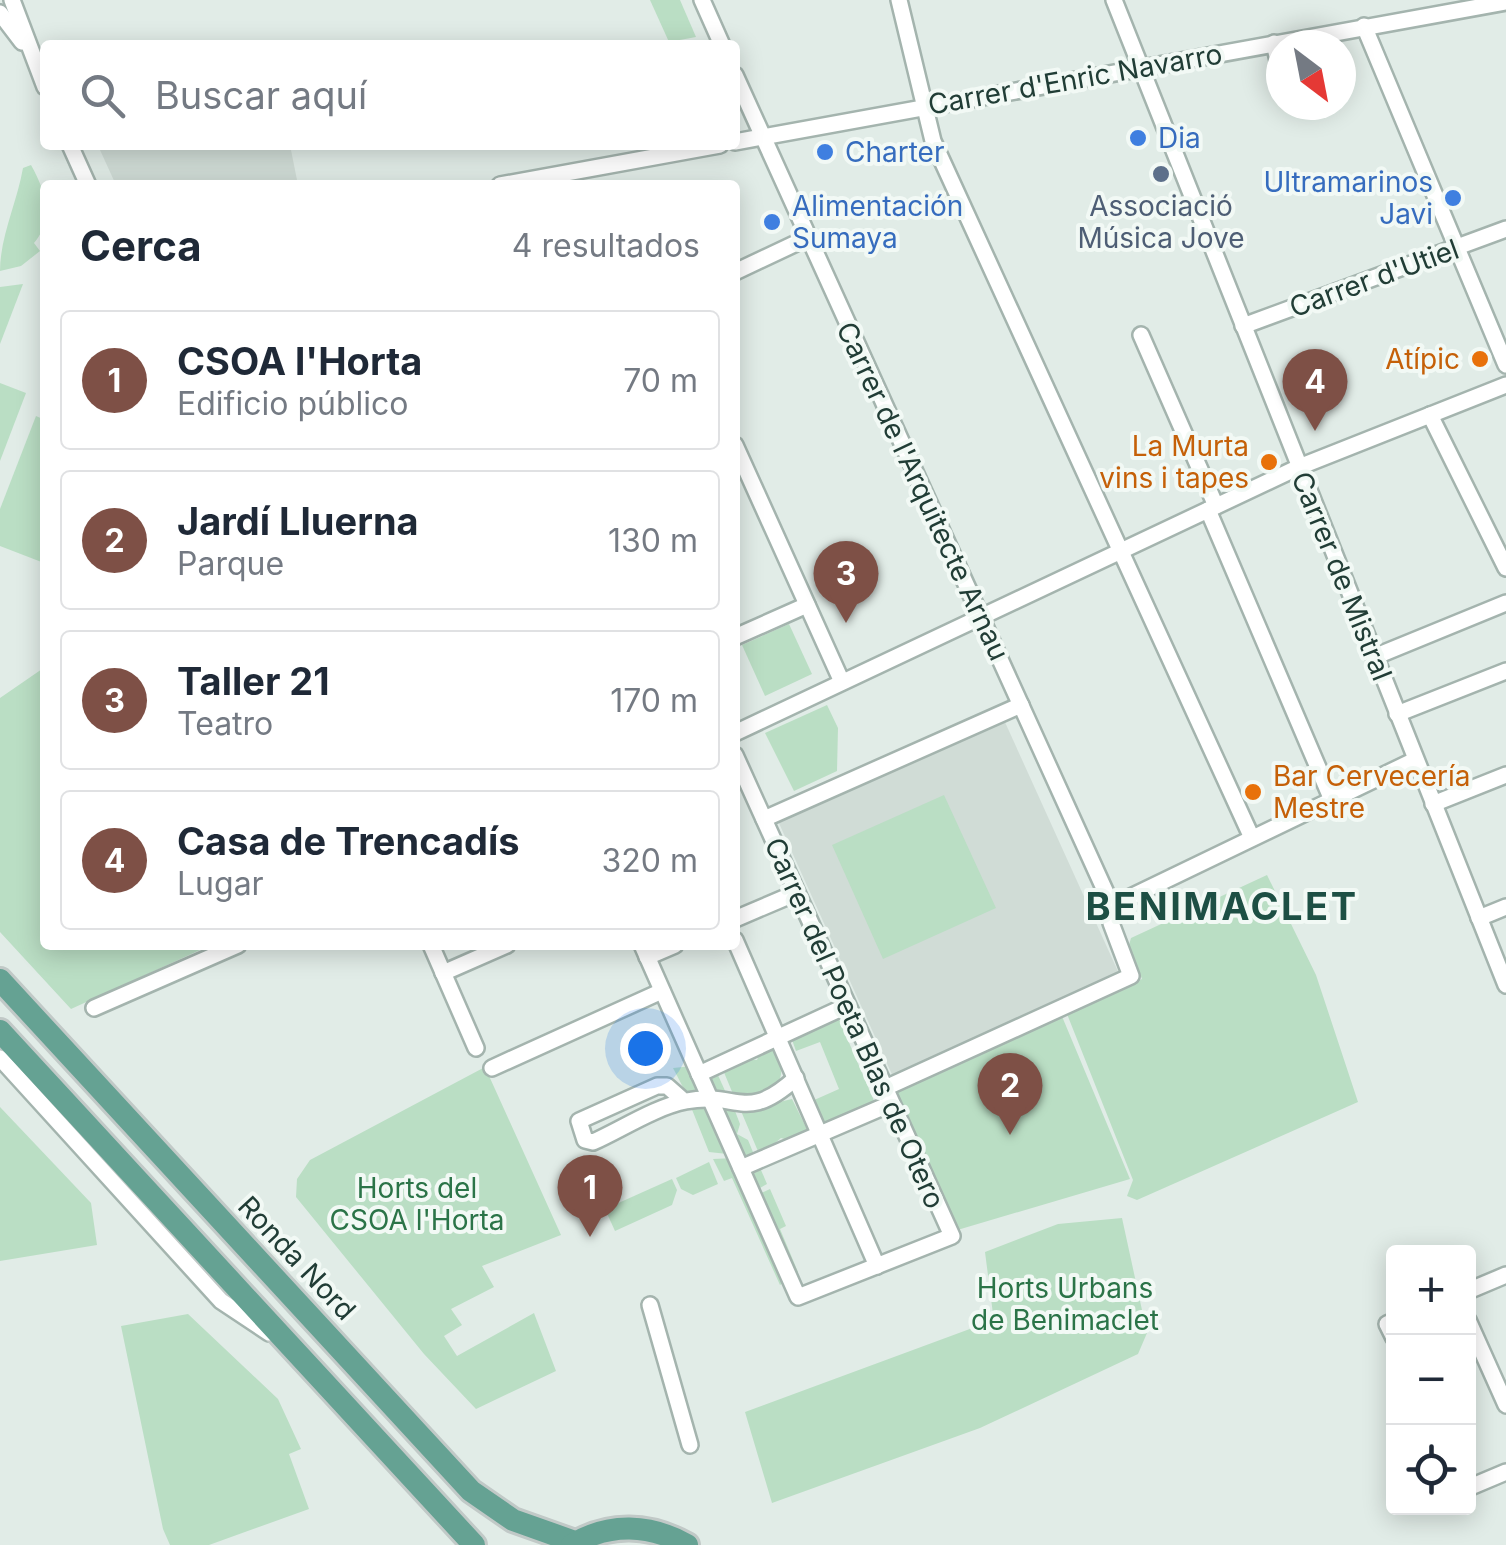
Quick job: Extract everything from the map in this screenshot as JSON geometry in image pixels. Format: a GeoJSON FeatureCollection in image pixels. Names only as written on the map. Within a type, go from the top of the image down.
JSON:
{"type":"FeatureCollection","features":[{"type":"Feature","properties":{"kind":"main road","name":"Ronda Nord"},"geometry":{"type":"LineString","coordinates":[[0,980],[471,1491],[513,1520],[573,1544]]}},
{"type":"Feature","properties":{"kind":"main road"},"geometry":{"type":"LineString","coordinates":[[0,1031],[474,1545]]}},
{"type":"Feature","properties":{"kind":"main road"},"geometry":{"type":"LineString","coordinates":[[573,1544],[596,1532],[642,1528],[687,1545]]}},
{"type":"Feature","properties":{"kind":"street"},"geometry":{"type":"LineString","coordinates":[[12,0],[40,76]]}},
{"type":"Feature","properties":{"kind":"street"},"geometry":{"type":"LineString","coordinates":[[702,0],[720,40]]}},
{"type":"Feature","properties":{"kind":"street"},"geometry":{"type":"LineString","coordinates":[[899,0],[934,141],[1252,838]]}},
{"type":"Feature","properties":{"kind":"street","name":"Carrer de Mistral"},"geometry":{"type":"LineString","coordinates":[[1114,0],[1506,985]]}},
{"type":"Feature","properties":{"kind":"street"},"geometry":{"type":"LineString","coordinates":[[1392,0],[1396,19]]}},
{"type":"Feature","properties":{"kind":"street","name":"Carrer d'Enric Navarro"},"geometry":{"type":"LineString","coordinates":[[1343,30],[1396,19],[1504,8]]}},
{"type":"Feature","properties":{"kind":"street"},"geometry":{"type":"LineString","coordinates":[[0,14],[30,53]]}},
{"type":"Feature","properties":{"kind":"street"},"geometry":{"type":"LineString","coordinates":[[1364,26],[1506,365]]}},
{"type":"Feature","properties":{"kind":"street","name":"Carrer d'Enric Navarro"},"geometry":{"type":"LineString","coordinates":[[740,141],[1266,45]]}},
{"type":"Feature","properties":{"kind":"street","name":"Carrer de l'Arquitecte Arnau"},"geometry":{"type":"LineString","coordinates":[[740,86],[1112,906],[1111,923],[1132,976],[886,1096]]}},
{"type":"Feature","properties":{"kind":"street"},"geometry":{"type":"LineString","coordinates":[[72,150],[86,180]]}},
{"type":"Feature","properties":{"kind":"street"},"geometry":{"type":"LineString","coordinates":[[528,180],[692,150]]}},
{"type":"Feature","properties":{"kind":"street","name":"Carrer d'Utiel"},"geometry":{"type":"LineString","coordinates":[[1243,326],[1506,229]]}},
{"type":"Feature","properties":{"kind":"street"},"geometry":{"type":"LineString","coordinates":[[740,270],[807,238]]}},
{"type":"Feature","properties":{"kind":"street"},"geometry":{"type":"LineString","coordinates":[[1141,335],[1332,800]]}},
{"type":"Feature","properties":{"kind":"street"},"geometry":{"type":"LineString","coordinates":[[740,731],[1300,467],[1506,385]]}},
{"type":"Feature","properties":{"kind":"street"},"geometry":{"type":"LineString","coordinates":[[1430,415],[1506,568]]}},
{"type":"Feature","properties":{"kind":"street"},"geometry":{"type":"LineString","coordinates":[[740,456],[842,682]]}},
{"type":"Feature","properties":{"kind":"street"},"geometry":{"type":"LineString","coordinates":[[1374,656],[1506,603]]}},
{"type":"Feature","properties":{"kind":"street"},"geometry":{"type":"LineString","coordinates":[[740,634],[807,604]]}},
{"type":"Feature","properties":{"kind":"street"},"geometry":{"type":"LineString","coordinates":[[1397,714],[1506,671]]}},
{"type":"Feature","properties":{"kind":"street"},"geometry":{"type":"LineString","coordinates":[[764,819],[1021,705]]}},
{"type":"Feature","properties":{"kind":"street"},"geometry":{"type":"LineString","coordinates":[[1112,906],[1415,760]]}},
{"type":"Feature","properties":{"kind":"street","name":"Carrer del Poeta Blas de Otero"},"geometry":{"type":"LineString","coordinates":[[740,765],[952,1236],[877,1266]]}},
{"type":"Feature","properties":{"kind":"street"},"geometry":{"type":"LineString","coordinates":[[1434,804],[1506,775]]}},
{"type":"Feature","properties":{"kind":"street"},"geometry":{"type":"LineString","coordinates":[[740,917],[796,893]]}},
{"type":"Feature","properties":{"kind":"street"},"geometry":{"type":"LineString","coordinates":[[1479,918],[1506,906]]}},
{"type":"Feature","properties":{"kind":"street"},"geometry":{"type":"LineString","coordinates":[[94,1008],[227,950]]}},
{"type":"Feature","properties":{"kind":"street"},"geometry":{"type":"LineString","coordinates":[[433,950],[476,1048]]}},
{"type":"Feature","properties":{"kind":"street"},"geometry":{"type":"LineString","coordinates":[[443,973],[496,950]]}},
{"type":"Feature","properties":{"kind":"street"},"geometry":{"type":"LineString","coordinates":[[644,951],[798,1298],[877,1266],[739,950]]}},
{"type":"Feature","properties":{"kind":"street"},"geometry":{"type":"LineString","coordinates":[[492,1068],[662,991]]}},
{"type":"Feature","properties":{"kind":"street"},"geometry":{"type":"LineString","coordinates":[[699,1074],[846,1006]]}},
{"type":"Feature","properties":{"kind":"street"},"geometry":{"type":"LineString","coordinates":[[0,1058],[221,1300],[302,1355]]}},
{"type":"Feature","properties":{"kind":"street"},"geometry":{"type":"LineString","coordinates":[[684,1101],[666,1086],[657,1086],[578,1121],[578,1128],[584,1140],[593,1142],[684,1101],[750,1104],[772,1099],[796,1078]]}},
{"type":"Feature","properties":{"kind":"street"},"geometry":{"type":"LineString","coordinates":[[741,1168],[819,1134],[886,1096]]}},
{"type":"Feature","properties":{"kind":"street"},"geometry":{"type":"LineString","coordinates":[[1476,1288],[1506,1276]]}},
{"type":"Feature","properties":{"kind":"street"},"geometry":{"type":"LineString","coordinates":[[650,1304],[690,1446]]}},
{"type":"Feature","properties":{"kind":"street"},"geometry":{"type":"LineString","coordinates":[[1475,1335],[1506,1404]]}},
{"type":"Feature","properties":{"kind":"street"},"geometry":{"type":"LineString","coordinates":[[1476,1485],[1506,1472]]}},
{"type":"Feature","properties":{"kind":"shaded area"},"geometry":{"type":"Polygon","coordinates":[[[100,150],[291,150],[297,180],[114,180],[100,150]]]}},
{"type":"Feature","properties":{"kind":"shaded area"},"geometry":{"type":"Polygon","coordinates":[[[1004,720],[1121,978],[894,1079],[778,821],[1004,720]]]}},
{"type":"Feature","properties":{"kind":"green space"},"geometry":{"type":"Polygon","coordinates":[[[650,0],[680,0],[696,37],[668,40],[650,0]]]}},
{"type":"Feature","properties":{"kind":"green space"},"geometry":{"type":"Polygon","coordinates":[[[31,165],[40,184],[40,234],[34,243],[40,251],[21,266],[0,271],[3,245],[23,168],[31,165]]]}},
{"type":"Feature","properties":{"kind":"green space"},"geometry":{"type":"Polygon","coordinates":[[[23,284],[0,344],[0,287],[23,284]]]}},
{"type":"Feature","properties":{"kind":"green space"},"geometry":{"type":"Polygon","coordinates":[[[0,383],[26,393],[0,461],[0,383]]]}},
{"type":"Feature","properties":{"kind":"green space"},"geometry":{"type":"Polygon","coordinates":[[[36,416],[40,418],[40,561],[0,546],[0,509],[36,416]]]}},
{"type":"Feature","properties":{"kind":"green space"},"geometry":{"type":"Polygon","coordinates":[[[789,624],[812,674],[765,696],[742,645],[789,624]]]}},
{"type":"Feature","properties":{"kind":"green space"},"geometry":{"type":"Polygon","coordinates":[[[40,670],[40,950],[200,950],[71,1009],[0,932],[0,698],[40,670]]]}},
{"type":"Feature","properties":{"kind":"green space"},"geometry":{"type":"Polygon","coordinates":[[[827,705],[838,728],[837,771],[794,791],[765,733],[827,705]]]}},
{"type":"Feature","properties":{"kind":"green space"},"geometry":{"type":"Polygon","coordinates":[[[944,795],[996,908],[883,959],[832,845],[944,795]]]}},
{"type":"Feature","properties":{"kind":"green space"},"geometry":{"type":"Polygon","coordinates":[[[1267,875],[1316,975],[1358,1102],[1137,1200],[1127,1196],[1133,1180],[1067,1014],[1142,979],[1129,945],[1131,938],[1267,875]]]}},
{"type":"Feature","properties":{"kind":"green space"},"geometry":{"type":"Polygon","coordinates":[[[1061,1014],[1130,1179],[954,1231],[944,1210],[932,1215],[887,1112],[888,1091],[1061,1014]]]}},
{"type":"Feature","properties":{"kind":"green space"},"geometry":{"type":"Polygon","coordinates":[[[838,1017],[875,1103],[823,1126],[812,1101],[839,1089],[820,1042],[796,1051],[791,1037],[838,1017]]]}},
{"type":"Feature","properties":{"kind":"green space"},"geometry":{"type":"Polygon","coordinates":[[[775,1044],[781,1069],[776,1086],[759,1095],[733,1094],[723,1070],[745,1059],[757,1060],[761,1050],[775,1044]]]}},
{"type":"Feature","properties":{"kind":"green space"},"geometry":{"type":"Polygon","coordinates":[[[713,1064],[726,1093],[686,1093],[673,1068],[713,1064]]]}},
{"type":"Feature","properties":{"kind":"green space","name":"Horts del CSOA l'Horta"},"geometry":{"type":"Polygon","coordinates":[[[485,1067],[561,1235],[482,1266],[494,1287],[451,1309],[462,1325],[444,1336],[457,1356],[534,1313],[556,1371],[476,1409],[424,1354],[296,1197],[297,1179],[310,1160],[485,1067]]]}},
{"type":"Feature","properties":{"kind":"green space"},"geometry":{"type":"Polygon","coordinates":[[[792,1099],[809,1133],[791,1141],[781,1138],[760,1156],[741,1111],[792,1099]]]}},
{"type":"Feature","properties":{"kind":"green space"},"geometry":{"type":"Polygon","coordinates":[[[0,1107],[91,1203],[97,1245],[0,1261],[0,1107]]]}},
{"type":"Feature","properties":{"kind":"green space"},"geometry":{"type":"Polygon","coordinates":[[[691,1107],[735,1111],[740,1124],[737,1134],[748,1140],[755,1157],[709,1152],[691,1107]]]}},
{"type":"Feature","properties":{"kind":"green space"},"geometry":{"type":"Polygon","coordinates":[[[713,1159],[758,1163],[767,1184],[758,1189],[747,1184],[759,1194],[770,1189],[786,1226],[780,1229],[798,1272],[780,1285],[732,1178],[724,1181],[713,1159]]]}},
{"type":"Feature","properties":{"kind":"green space"},"geometry":{"type":"Polygon","coordinates":[[[709,1162],[718,1184],[693,1195],[681,1189],[676,1178],[709,1162]]]}},
{"type":"Feature","properties":{"kind":"green space"},"geometry":{"type":"Polygon","coordinates":[[[672,1179],[677,1190],[672,1205],[615,1231],[605,1209],[672,1179]]]}},
{"type":"Feature","properties":{"kind":"green space","name":"Horts Urbans de Benimaclet"},"geometry":{"type":"Polygon","coordinates":[[[1122,1218],[1147,1333],[1138,1354],[980,1428],[772,1503],[745,1412],[986,1323],[993,1314],[985,1252],[1058,1224],[1122,1218]]]}},
{"type":"Feature","properties":{"kind":"green space"},"geometry":{"type":"Polygon","coordinates":[[[188,1314],[278,1399],[301,1449],[289,1454],[309,1509],[209,1545],[170,1545],[163,1529],[121,1326],[188,1314]]]}},
{"type":"Feature","properties":{"kind":"place","name":"Dia"},"geometry":{"type":"Point","coordinates":[1138,138]}},
{"type":"Feature","properties":{"kind":"place","name":"Charter"},"geometry":{"type":"Point","coordinates":[825,152]}},
{"type":"Feature","properties":{"kind":"place","name":"Associació Música Jove"},"geometry":{"type":"Point","coordinates":[1161,174]}},
{"type":"Feature","properties":{"kind":"place","name":"Ultramarinos Javi"},"geometry":{"type":"Point","coordinates":[1453,198]}},
{"type":"Feature","properties":{"kind":"place","name":"Alimentación Sumaya"},"geometry":{"type":"Point","coordinates":[772,222]}},
{"type":"Feature","properties":{"kind":"place","name":"Atípic"},"geometry":{"type":"Point","coordinates":[1480,359]}},
{"type":"Feature","properties":{"kind":"place","name":"Casa de Trencadís"},"geometry":{"type":"Point","coordinates":[1315,431]}},
{"type":"Feature","properties":{"kind":"place","name":"La Murta vins i tapes"},"geometry":{"type":"Point","coordinates":[1269,462]}},
{"type":"Feature","properties":{"kind":"place","name":"Taller 21"},"geometry":{"type":"Point","coordinates":[846,623]}},
{"type":"Feature","properties":{"kind":"place","name":"Bar Cervecería Mestre"},"geometry":{"type":"Point","coordinates":[1253,792]}},
{"type":"Feature","properties":{"kind":"place","name":"Jardí Lluerna"},"geometry":{"type":"Point","coordinates":[1010,1135]}},
{"type":"Feature","properties":{"kind":"place","name":"CSOA l'Horta"},"geometry":{"type":"Point","coordinates":[590,1237]}},
{"type":"Feature","properties":{"kind":"district","name":"BENIMACLET"},"geometry":{"type":"Point","coordinates":[1222,906]}}]}
